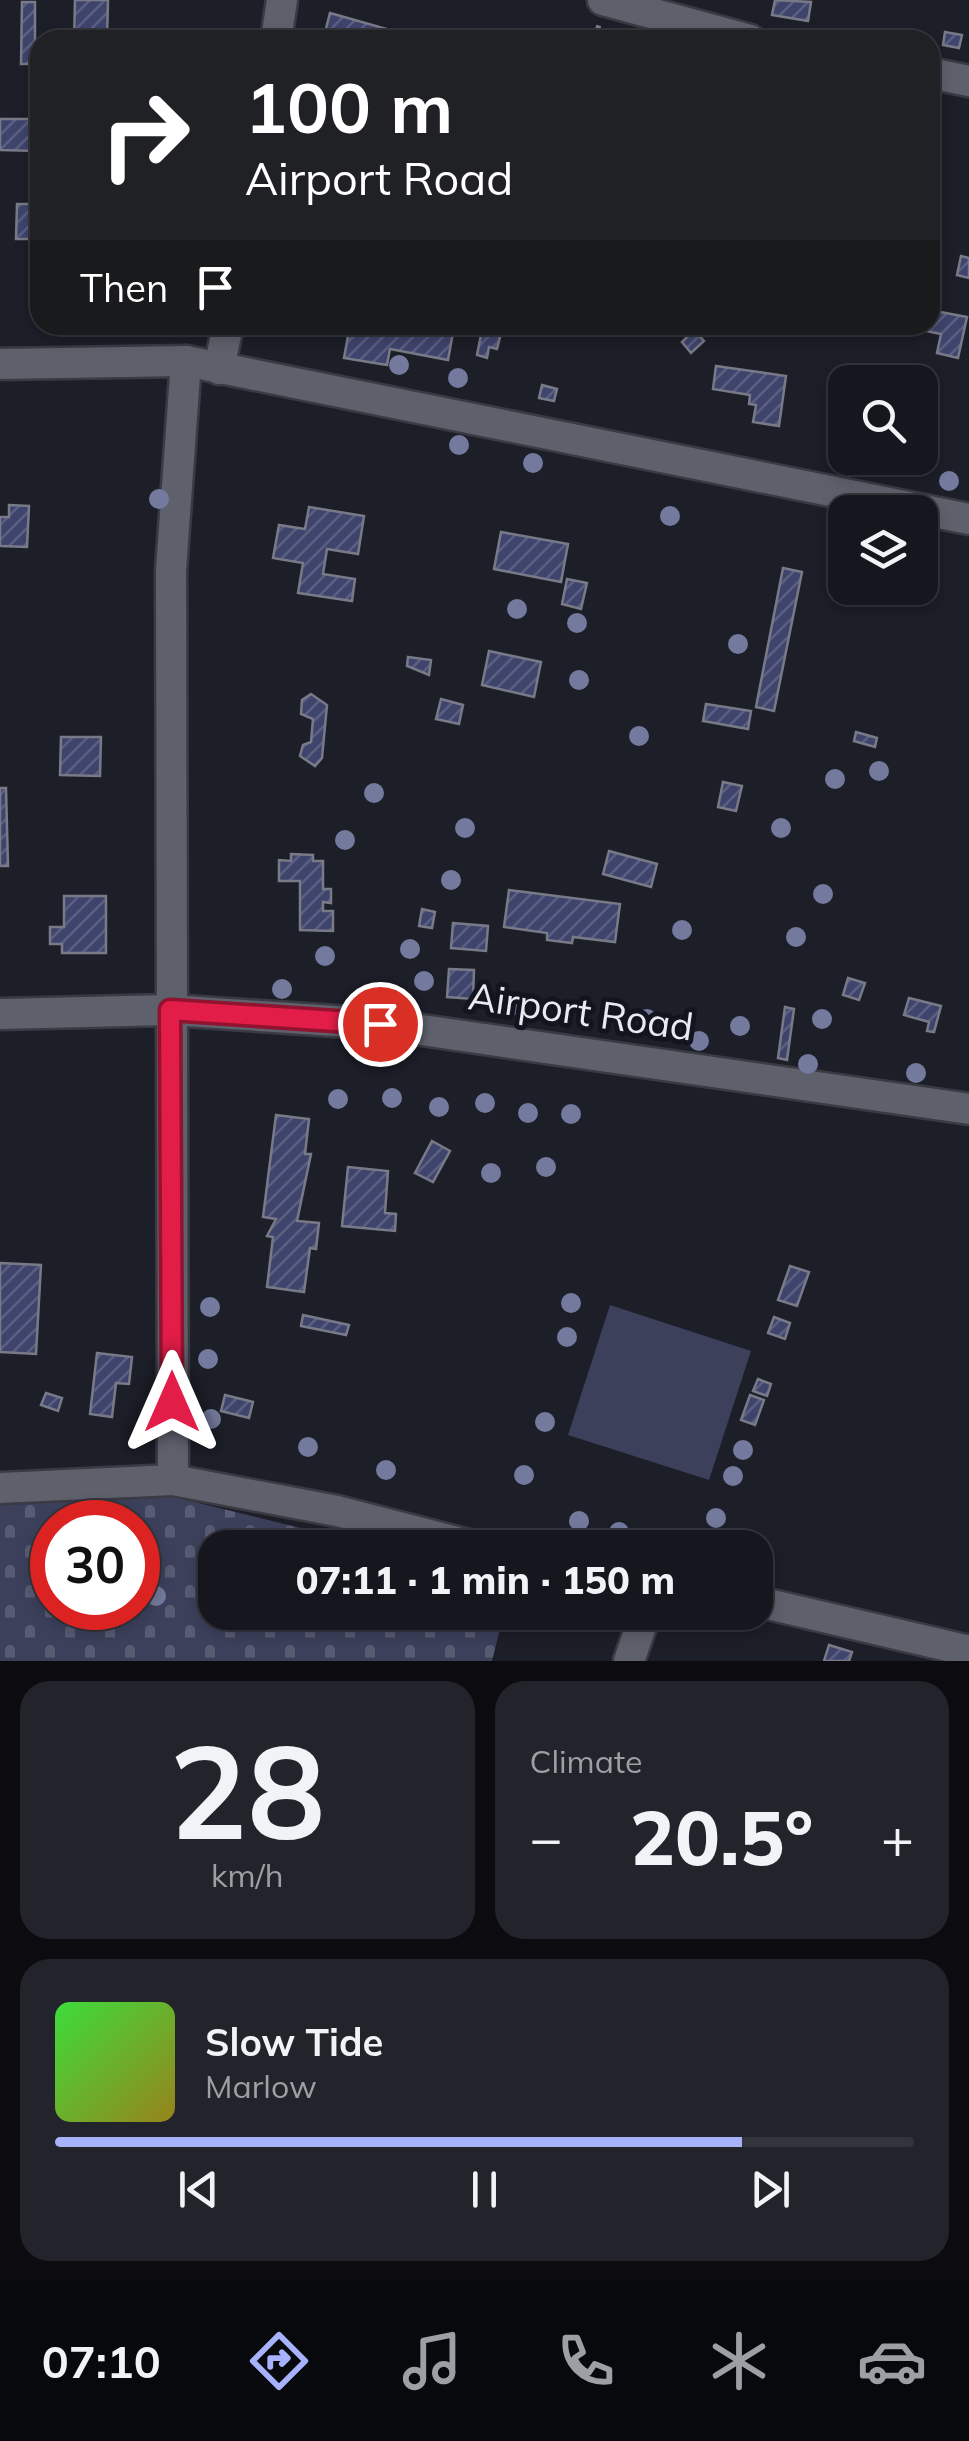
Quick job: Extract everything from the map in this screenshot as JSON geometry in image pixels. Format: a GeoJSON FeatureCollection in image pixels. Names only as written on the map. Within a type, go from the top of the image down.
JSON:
{"type":"FeatureCollection","features":[{"type":"Feature","properties":{"kind":"street"},"geometry":{"type":"LineString","coordinates":[[278,30],[282,0]]}},
{"type":"Feature","properties":{"kind":"street"},"geometry":{"type":"LineString","coordinates":[[603,0],[713,30]]}},
{"type":"Feature","properties":{"kind":"street"},"geometry":{"type":"LineString","coordinates":[[940,75],[969,80]]}},
{"type":"Feature","properties":{"kind":"street"},"geometry":{"type":"LineString","coordinates":[[219,369],[226,335]]}},
{"type":"Feature","properties":{"kind":"street"},"geometry":{"type":"LineString","coordinates":[[173,1480],[171,570],[186,361]]}},
{"type":"Feature","properties":{"kind":"street"},"geometry":{"type":"LineString","coordinates":[[0,364],[186,361],[969,519]]}},
{"type":"Feature","properties":{"kind":"street","name":"Airport Road"},"geometry":{"type":"LineString","coordinates":[[0,1014],[170,1010],[380,1024],[969,1109]]}},
{"type":"Feature","properties":{"kind":"street"},"geometry":{"type":"LineString","coordinates":[[0,1488],[173,1480],[337,1510],[412,1530]]}},
{"type":"Feature","properties":{"kind":"street"},"geometry":{"type":"LineString","coordinates":[[773,1605],[969,1651]]}},
{"type":"Feature","properties":{"kind":"street"},"geometry":{"type":"LineString","coordinates":[[629,1661],[640,1630]]}},
{"type":"Feature","properties":{"kind":"green space"},"geometry":{"type":"Polygon","coordinates":[[[610,1305],[751,1351],[709,1480],[568,1435],[610,1305]]]}},
{"type":"Feature","properties":{"kind":"green space"},"geometry":{"type":"Polygon","coordinates":[[[174,1497],[309,1530],[198,1530],[198,1630],[500,1630],[492,1661],[0,1661],[0,1500],[174,1497]]]}},
{"type":"Feature","properties":{"kind":"building"},"geometry":{"type":"Polygon","coordinates":[[[75,0],[108,0],[107,30],[74,30],[75,0]]]}},
{"type":"Feature","properties":{"kind":"building"},"geometry":{"type":"Polygon","coordinates":[[[775,0],[811,2],[808,21],[772,15],[775,0]]]}},
{"type":"Feature","properties":{"kind":"building"},"geometry":{"type":"Polygon","coordinates":[[[22,2],[35,2],[30,64],[21,64],[22,2]]]}},
{"type":"Feature","properties":{"kind":"building"},"geometry":{"type":"Polygon","coordinates":[[[330,13],[387,29],[387,30],[326,30],[330,13]]]}},
{"type":"Feature","properties":{"kind":"building"},"geometry":{"type":"Polygon","coordinates":[[[945,32],[962,35],[959,48],[943,45],[945,32]]]}},
{"type":"Feature","properties":{"kind":"building"},"geometry":{"type":"Polygon","coordinates":[[[0,119],[30,119],[30,151],[0,150],[0,119]]]}},
{"type":"Feature","properties":{"kind":"building"},"geometry":{"type":"Polygon","coordinates":[[[17,204],[30,204],[30,239],[16,239],[17,204]]]}},
{"type":"Feature","properties":{"kind":"building"},"geometry":{"type":"Polygon","coordinates":[[[961,256],[969,258],[969,278],[957,275],[961,256]]]}},
{"type":"Feature","properties":{"kind":"building"},"geometry":{"type":"Polygon","coordinates":[[[940,312],[967,317],[958,358],[937,353],[940,312]]]}},
{"type":"Feature","properties":{"kind":"building"},"geometry":{"type":"Polygon","coordinates":[[[348,335],[453,335],[448,360],[390,349],[387,365],[344,358],[348,335]]]}},
{"type":"Feature","properties":{"kind":"building"},"geometry":{"type":"Polygon","coordinates":[[[481,335],[500,335],[497,349],[489,347],[487,358],[477,355],[481,335]]]}},
{"type":"Feature","properties":{"kind":"building"},"geometry":{"type":"Polygon","coordinates":[[[689,335],[699,335],[704,341],[691,353],[682,342],[689,335]]]}},
{"type":"Feature","properties":{"kind":"building"},"geometry":{"type":"Polygon","coordinates":[[[716,366],[786,376],[779,426],[753,422],[756,405],[749,404],[750,395],[713,389],[716,366]]]}},
{"type":"Feature","properties":{"kind":"building"},"geometry":{"type":"Polygon","coordinates":[[[542,385],[557,389],[554,401],[539,398],[542,385]]]}},
{"type":"Feature","properties":{"kind":"building"},"geometry":{"type":"Polygon","coordinates":[[[9,505],[29,506],[27,547],[0,546],[0,517],[9,517],[9,505]]]}},
{"type":"Feature","properties":{"kind":"building"},"geometry":{"type":"Polygon","coordinates":[[[309,507],[364,516],[358,554],[327,549],[323,574],[355,579],[352,601],[298,593],[303,563],[273,558],[279,525],[305,529],[309,507]]]}},
{"type":"Feature","properties":{"kind":"building"},"geometry":{"type":"Polygon","coordinates":[[[501,532],[568,544],[561,582],[494,569],[501,532]]]}},
{"type":"Feature","properties":{"kind":"building"},"geometry":{"type":"Polygon","coordinates":[[[783,568],[802,572],[774,711],[756,707],[783,568]]]}},
{"type":"Feature","properties":{"kind":"building"},"geometry":{"type":"Polygon","coordinates":[[[567,579],[587,583],[581,609],[562,604],[567,579]]]}},
{"type":"Feature","properties":{"kind":"building"},"geometry":{"type":"Polygon","coordinates":[[[489,651],[541,662],[534,697],[482,685],[489,651]]]}},
{"type":"Feature","properties":{"kind":"building"},"geometry":{"type":"Polygon","coordinates":[[[408,657],[431,660],[429,675],[407,666],[408,657]]]}},
{"type":"Feature","properties":{"kind":"building"},"geometry":{"type":"Polygon","coordinates":[[[311,694],[327,705],[322,758],[315,766],[300,756],[303,745],[311,742],[313,719],[301,714],[302,700],[311,694]]]}},
{"type":"Feature","properties":{"kind":"building"},"geometry":{"type":"Polygon","coordinates":[[[441,699],[463,705],[459,724],[436,719],[441,699]]]}},
{"type":"Feature","properties":{"kind":"building"},"geometry":{"type":"Polygon","coordinates":[[[706,704],[751,711],[748,729],[703,721],[706,704]]]}},
{"type":"Feature","properties":{"kind":"building"},"geometry":{"type":"Polygon","coordinates":[[[856,732],[877,738],[875,747],[854,741],[856,732]]]}},
{"type":"Feature","properties":{"kind":"building"},"geometry":{"type":"Polygon","coordinates":[[[61,737],[101,737],[100,776],[60,775],[61,737]]]}},
{"type":"Feature","properties":{"kind":"building"},"geometry":{"type":"Polygon","coordinates":[[[723,782],[742,786],[736,811],[718,807],[723,782]]]}},
{"type":"Feature","properties":{"kind":"building"},"geometry":{"type":"Polygon","coordinates":[[[0,788],[6,788],[8,866],[0,866],[0,788]]]}},
{"type":"Feature","properties":{"kind":"building"},"geometry":{"type":"Polygon","coordinates":[[[609,851],[657,864],[651,887],[603,874],[609,851]]]}},
{"type":"Feature","properties":{"kind":"building"},"geometry":{"type":"Polygon","coordinates":[[[291,854],[313,855],[313,861],[323,861],[323,889],[331,889],[331,903],[323,902],[323,911],[333,911],[333,931],[300,930],[300,881],[279,881],[279,860],[291,861],[291,854]]]}},
{"type":"Feature","properties":{"kind":"building"},"geometry":{"type":"Polygon","coordinates":[[[509,890],[620,904],[615,942],[573,937],[572,943],[547,940],[547,933],[504,927],[509,890]]]}},
{"type":"Feature","properties":{"kind":"building"},"geometry":{"type":"Polygon","coordinates":[[[64,896],[106,896],[106,953],[62,953],[62,944],[50,944],[50,927],[64,927],[64,896]]]}},
{"type":"Feature","properties":{"kind":"building"},"geometry":{"type":"Polygon","coordinates":[[[422,909],[435,912],[432,928],[419,926],[422,909]]]}},
{"type":"Feature","properties":{"kind":"building"},"geometry":{"type":"Polygon","coordinates":[[[453,923],[488,926],[486,951],[451,948],[453,923]]]}},
{"type":"Feature","properties":{"kind":"building"},"geometry":{"type":"Polygon","coordinates":[[[449,969],[474,970],[473,999],[447,997],[449,969]]]}},
{"type":"Feature","properties":{"kind":"building"},"geometry":{"type":"Polygon","coordinates":[[[848,978],[865,983],[859,1000],[843,995],[848,978]]]}},
{"type":"Feature","properties":{"kind":"building"},"geometry":{"type":"Polygon","coordinates":[[[909,998],[941,1006],[934,1032],[927,1031],[929,1022],[904,1015],[909,998]]]}},
{"type":"Feature","properties":{"kind":"building"},"geometry":{"type":"Polygon","coordinates":[[[785,1007],[794,1009],[787,1060],[778,1058],[785,1007]]]}},
{"type":"Feature","properties":{"kind":"building"},"geometry":{"type":"Polygon","coordinates":[[[276,1115],[309,1119],[305,1154],[311,1154],[297,1221],[319,1223],[316,1249],[310,1248],[304,1292],[267,1287],[273,1237],[267,1236],[276,1219],[263,1217],[276,1115]]]}},
{"type":"Feature","properties":{"kind":"building"},"geometry":{"type":"Polygon","coordinates":[[[432,1141],[450,1151],[433,1182],[415,1173],[432,1141]]]}},
{"type":"Feature","properties":{"kind":"building"},"geometry":{"type":"Polygon","coordinates":[[[348,1167],[388,1171],[385,1213],[396,1214],[395,1231],[342,1226],[348,1167]]]}},
{"type":"Feature","properties":{"kind":"building"},"geometry":{"type":"Polygon","coordinates":[[[0,1263],[41,1265],[36,1354],[0,1352],[0,1263]]]}},
{"type":"Feature","properties":{"kind":"building"},"geometry":{"type":"Polygon","coordinates":[[[790,1266],[809,1272],[797,1306],[778,1300],[790,1266]]]}},
{"type":"Feature","properties":{"kind":"building"},"geometry":{"type":"Polygon","coordinates":[[[303,1315],[349,1325],[346,1335],[301,1326],[303,1315]]]}},
{"type":"Feature","properties":{"kind":"building"},"geometry":{"type":"Polygon","coordinates":[[[774,1317],[790,1323],[785,1339],[768,1333],[774,1317]]]}},
{"type":"Feature","properties":{"kind":"building"},"geometry":{"type":"Polygon","coordinates":[[[97,1353],[132,1357],[129,1384],[116,1383],[112,1417],[90,1414],[97,1353]]]}},
{"type":"Feature","properties":{"kind":"building"},"geometry":{"type":"Polygon","coordinates":[[[758,1379],[771,1384],[767,1396],[753,1391],[758,1379]]]}},
{"type":"Feature","properties":{"kind":"building"},"geometry":{"type":"Polygon","coordinates":[[[46,1393],[62,1398],[58,1411],[41,1405],[46,1393]]]}},
{"type":"Feature","properties":{"kind":"building"},"geometry":{"type":"Polygon","coordinates":[[[225,1395],[253,1402],[249,1418],[221,1411],[225,1395]]]}},
{"type":"Feature","properties":{"kind":"building"},"geometry":{"type":"Polygon","coordinates":[[[750,1395],[764,1400],[755,1425],[741,1420],[750,1395]]]}},
{"type":"Feature","properties":{"kind":"building"},"geometry":{"type":"Polygon","coordinates":[[[829,1645],[852,1652],[849,1661],[824,1661],[829,1645]]]}},
{"type":"Feature","properties":{"kind":"route"},"geometry":{"type":"LineString","coordinates":[[172,1402],[170,1010],[380,1024]]}}]}
